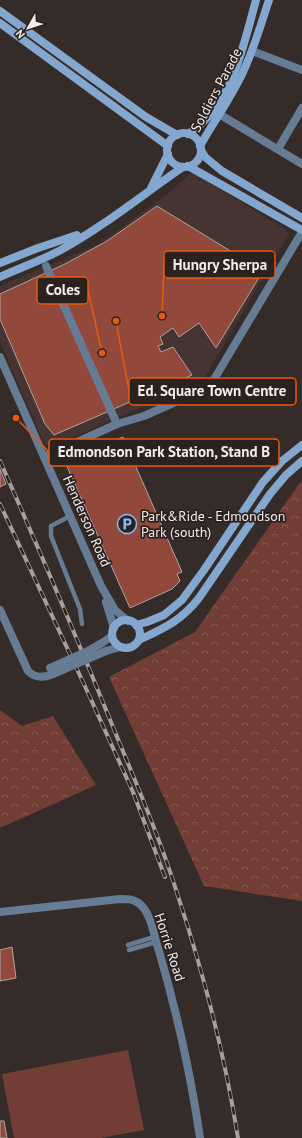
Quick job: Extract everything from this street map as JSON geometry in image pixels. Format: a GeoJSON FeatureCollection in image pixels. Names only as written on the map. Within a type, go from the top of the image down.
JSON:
{"type":"FeatureCollection","features":[{"type":"Feature","properties":{"kind":"street","name":"Soldiers Parade"},"geometry":{"type":"LineString","coordinates":[[188,134],[204,122],[213,111],[230,81],[235,70],[256,0]]}},
{"type":"Feature","properties":{"kind":"street","name":"Soldiers Parade"},"geometry":{"type":"LineString","coordinates":[[201,148],[231,95],[252,52],[269,0]]}},
{"type":"Feature","properties":{"kind":"street"},"geometry":{"type":"LineString","coordinates":[[0,12],[146,117],[177,135]]}},
{"type":"Feature","properties":{"kind":"street"},"geometry":{"type":"LineString","coordinates":[[0,19],[27,39],[33,48]]}},
{"type":"Feature","properties":{"kind":"street"},"geometry":{"type":"LineString","coordinates":[[0,23],[168,150],[173,163],[186,166],[302,231],[210,385],[200,392],[152,413],[117,424],[44,456]]}},
{"type":"Feature","properties":{"kind":"street"},"geometry":{"type":"LineString","coordinates":[[230,81],[236,75],[244,54],[249,51],[302,70]]}},
{"type":"Feature","properties":{"kind":"street"},"geometry":{"type":"LineString","coordinates":[[278,149],[302,108]]}},
{"type":"Feature","properties":{"kind":"street"},"geometry":{"type":"LineString","coordinates":[[219,114],[302,164]]}},
{"type":"Feature","properties":{"kind":"street"},"geometry":{"type":"LineString","coordinates":[[151,189],[172,138],[182,133],[188,134],[196,138],[205,157],[222,171],[302,218]]}},
{"type":"Feature","properties":{"kind":"street"},"geometry":{"type":"LineString","coordinates":[[0,277],[59,251],[118,215],[151,189],[197,160],[201,148]]}},
{"type":"Feature","properties":{"kind":"street"},"geometry":{"type":"LineString","coordinates":[[0,263],[38,248],[89,232]]}},
{"type":"Feature","properties":{"kind":"street"},"geometry":{"type":"LineString","coordinates":[[46,266],[117,424]]}},
{"type":"Feature","properties":{"kind":"street","name":"Henderson Road"},"geometry":{"type":"LineString","coordinates":[[0,357],[101,586],[115,610],[128,621]]}},
{"type":"Feature","properties":{"kind":"street"},"geometry":{"type":"LineString","coordinates":[[0,610],[26,668],[30,673],[36,676],[106,650],[120,647],[127,648],[132,646],[139,640],[170,625],[186,613],[199,598],[270,494],[286,475],[302,460],[299,447],[282,461],[263,482],[182,600],[164,615],[152,621],[136,625]]}},
{"type":"Feature","properties":{"kind":"street","name":"Henderson Road"},"geometry":{"type":"LineString","coordinates":[[101,586],[113,632]]}},
{"type":"Feature","properties":{"kind":"street"},"geometry":{"type":"LineString","coordinates":[[52,671],[102,643],[121,622],[128,621],[136,625],[140,632],[139,640]]}},
{"type":"Feature","properties":{"kind":"street"},"geometry":{"type":"LineString","coordinates":[[113,632],[114,641],[120,647]]}},
{"type":"Feature","properties":{"kind":"street","name":"Horrie Road"},"geometry":{"type":"LineString","coordinates":[[0,912],[120,899],[133,899],[142,906],[149,919],[172,996],[192,1084],[200,1138]]}},
{"type":"Feature","properties":{"kind":"lane"},"geometry":{"type":"LineString","coordinates":[[70,516],[51,526],[51,536],[80,608],[82,624]]}},
{"type":"Feature","properties":{"kind":"lane"},"geometry":{"type":"LineString","coordinates":[[128,947],[155,940]]}},
{"type":"Feature","properties":{"kind":"shaded area"},"geometry":{"type":"Polygon","coordinates":[[[193,173],[285,229],[288,233],[287,237],[205,377],[200,382],[55,445],[46,445],[0,342],[0,286],[99,244],[169,193],[187,176],[193,173]]]}},
{"type":"Feature","properties":{"kind":"green space"},"geometry":{"type":"Polygon","coordinates":[[[302,482],[302,901],[204,886],[109,677],[195,632],[299,484],[302,482]]]}},
{"type":"Feature","properties":{"kind":"green space"},"geometry":{"type":"Polygon","coordinates":[[[0,710],[22,726],[53,716],[96,785],[0,828],[0,710]]]}},
{"type":"Feature","properties":{"kind":"green space"},"geometry":{"type":"Polygon","coordinates":[[[128,1050],[144,1130],[101,1138],[14,1138],[2,1074],[128,1050]]]}},
{"type":"Feature","properties":{"kind":"building"},"geometry":{"type":"Polygon","coordinates":[[[157,206],[263,271],[216,348],[199,323],[179,337],[173,328],[160,337],[163,344],[158,346],[161,352],[173,347],[192,375],[54,435],[45,424],[0,319],[0,294],[65,264],[107,241],[157,206]]]}},
{"type":"Feature","properties":{"kind":"building","name":"Park&Ride - Edmondson Park (south)"},"geometry":{"type":"Polygon","coordinates":[[[123,437],[182,572],[177,574],[180,581],[172,589],[130,608],[65,462],[123,437]]]}},
{"type":"Feature","properties":{"kind":"building"},"geometry":{"type":"Polygon","coordinates":[[[0,469],[6,484],[0,487],[0,469]]]}},
{"type":"Feature","properties":{"kind":"building"},"geometry":{"type":"Polygon","coordinates":[[[12,947],[16,978],[0,981],[0,950],[12,947]]]}},
{"type":"Feature","properties":{"kind":"building"},"geometry":{"type":"Polygon","coordinates":[[[0,1121],[4,1121],[7,1138],[0,1138],[0,1121]]]}},
{"type":"Feature","properties":{"kind":"railway"},"geometry":{"type":"LineString","coordinates":[[0,461],[86,660],[156,832],[171,874],[188,926],[213,1016],[227,1077],[238,1138]]}},
{"type":"Feature","properties":{"kind":"railway"},"geometry":{"type":"LineString","coordinates":[[0,504],[133,792],[165,877]]}},
{"type":"Feature","properties":{"kind":"place","name":"Hungry Sherpa"},"geometry":{"type":"Point","coordinates":[162,316]}},
{"type":"Feature","properties":{"kind":"place","name":"Ed. Square Town Centre"},"geometry":{"type":"Point","coordinates":[116,321]}},
{"type":"Feature","properties":{"kind":"place","name":"Coles"},"geometry":{"type":"Point","coordinates":[102,353]}},
{"type":"Feature","properties":{"kind":"place","name":"Edmondson Park Station, Stand B"},"geometry":{"type":"Point","coordinates":[16,418]}},
{"type":"Feature","properties":{"kind":"place","name":"Park&Ride - Edmondson Park (south)"},"geometry":{"type":"Point","coordinates":[127,524]}}]}
